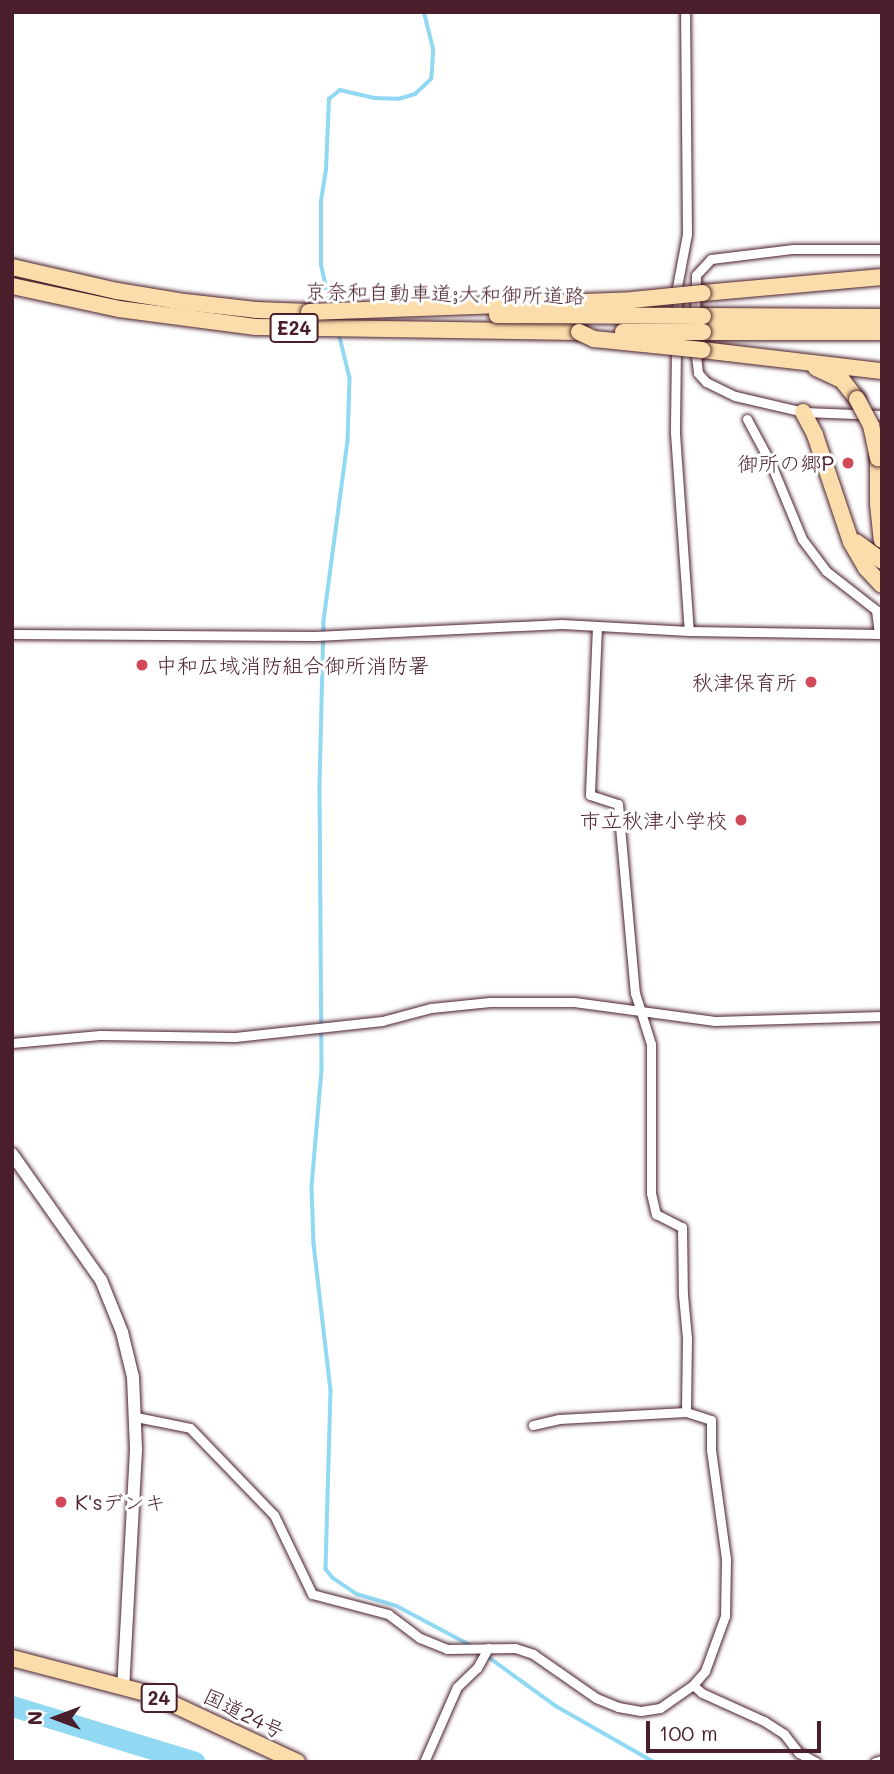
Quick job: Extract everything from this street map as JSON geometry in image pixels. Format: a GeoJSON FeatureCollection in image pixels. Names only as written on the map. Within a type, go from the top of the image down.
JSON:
{"type":"FeatureCollection","features":[{"type":"Feature","properties":{"kind":"highway","name":"京奈和自動車道;大和御所道路"},"geometry":{"type":"LineString","coordinates":[[12,267],[105,289],[256,310],[882,332]]}},
{"type":"Feature","properties":{"kind":"highway"},"geometry":{"type":"LineString","coordinates":[[309,312],[632,300],[882,277]]}},
{"type":"Feature","properties":{"kind":"highway","name":"京奈和自動車道;大和御所道路"},"geometry":{"type":"LineString","coordinates":[[12,286],[119,309],[256,327],[579,331],[882,317]]}},
{"type":"Feature","properties":{"kind":"highway"},"geometry":{"type":"LineString","coordinates":[[579,331],[594,339],[882,370]]}},
{"type":"Feature","properties":{"kind":"highway"},"geometry":{"type":"LineString","coordinates":[[794,360],[842,380],[872,425],[878,458],[878,512],[882,540]]}},
{"type":"Feature","properties":{"kind":"highway"},"geometry":{"type":"LineString","coordinates":[[803,412],[815,435],[844,526],[858,556],[882,585]]}},
{"type":"Feature","properties":{"kind":"highway"},"geometry":{"type":"LineString","coordinates":[[844,526],[859,547],[882,561]]}},
{"type":"Feature","properties":{"kind":"highway","name":"国道24号"},"geometry":{"type":"LineString","coordinates":[[12,1658],[123,1688],[187,1709],[297,1762]]}},
{"type":"Feature","properties":{"kind":"street"},"geometry":{"type":"LineString","coordinates":[[685,12],[687,234],[677,287],[675,433],[690,631]]}},
{"type":"Feature","properties":{"kind":"street"},"geometry":{"type":"LineString","coordinates":[[882,248],[793,249],[711,259],[696,275],[695,360],[698,373],[706,383],[736,396],[803,412],[882,415]]}},
{"type":"Feature","properties":{"kind":"street"},"geometry":{"type":"LineString","coordinates":[[12,634],[315,636],[481,627],[597,626],[690,631],[880,634],[876,610],[826,571],[802,539],[771,464],[747,419]]}},
{"type":"Feature","properties":{"kind":"street"},"geometry":{"type":"LineString","coordinates":[[597,626],[590,796],[618,804],[635,993],[651,1044],[651,1193],[656,1214],[682,1227],[687,1338],[686,1412]]}},
{"type":"Feature","properties":{"kind":"street"},"geometry":{"type":"LineString","coordinates":[[12,1042],[100,1035],[235,1037],[382,1021],[431,1008],[490,1002],[574,1002],[715,1021],[882,1016]]}},
{"type":"Feature","properties":{"kind":"street"},"geometry":{"type":"LineString","coordinates":[[12,1154],[101,1280],[122,1332],[134,1377],[136,1417],[123,1688]]}},
{"type":"Feature","properties":{"kind":"street"},"geometry":{"type":"LineString","coordinates":[[136,1417],[190,1428],[274,1515],[312,1594],[388,1614],[420,1638],[447,1649],[515,1648],[533,1654],[596,1698],[641,1711],[660,1708],[693,1685],[705,1671],[725,1616],[726,1559],[711,1450],[711,1420],[686,1412],[559,1419],[533,1425]]}},
{"type":"Feature","properties":{"kind":"street"},"geometry":{"type":"LineString","coordinates":[[424,1762],[457,1688],[481,1661],[487,1649]]}},
{"type":"Feature","properties":{"kind":"street"},"geometry":{"type":"LineString","coordinates":[[693,1685],[702,1693],[764,1721],[784,1734],[799,1754],[816,1762]]}},
{"type":"Feature","properties":{"kind":"street"},"geometry":{"type":"LineString","coordinates":[[875,1762],[882,1760]]}},
{"type":"Feature","properties":{"kind":"waterway"},"geometry":{"type":"LineString","coordinates":[[330,306],[321,265],[321,201],[326,170],[329,99],[340,90],[375,98],[398,99],[415,94],[431,79],[432,71],[433,49],[424,12]]}},
{"type":"Feature","properties":{"kind":"waterway"},"geometry":{"type":"LineString","coordinates":[[339,333],[350,378],[348,441],[324,622],[320,786],[322,1070],[312,1187],[314,1244],[331,1390],[326,1569],[333,1578],[357,1594],[397,1606],[472,1646]]}},
{"type":"Feature","properties":{"kind":"waterway"},"geometry":{"type":"LineString","coordinates":[[487,1656],[556,1706],[654,1762]]}},
{"type":"Feature","properties":{"kind":"waterway"},"geometry":{"type":"LineString","coordinates":[[12,1706],[195,1762]]}},
{"type":"Feature","properties":{"kind":"place","name":"御所の郷P"},"geometry":{"type":"Point","coordinates":[848,463]}},
{"type":"Feature","properties":{"kind":"place","name":"中和広域消防組合御所消防署"},"geometry":{"type":"Point","coordinates":[142,665]}},
{"type":"Feature","properties":{"kind":"place","name":"秋津保育所"},"geometry":{"type":"Point","coordinates":[811,682]}},
{"type":"Feature","properties":{"kind":"place","name":"市立秋津小学校"},"geometry":{"type":"Point","coordinates":[741,820]}},
{"type":"Feature","properties":{"kind":"place","name":"K'sデンキ"},"geometry":{"type":"Point","coordinates":[61,1502]}}]}
